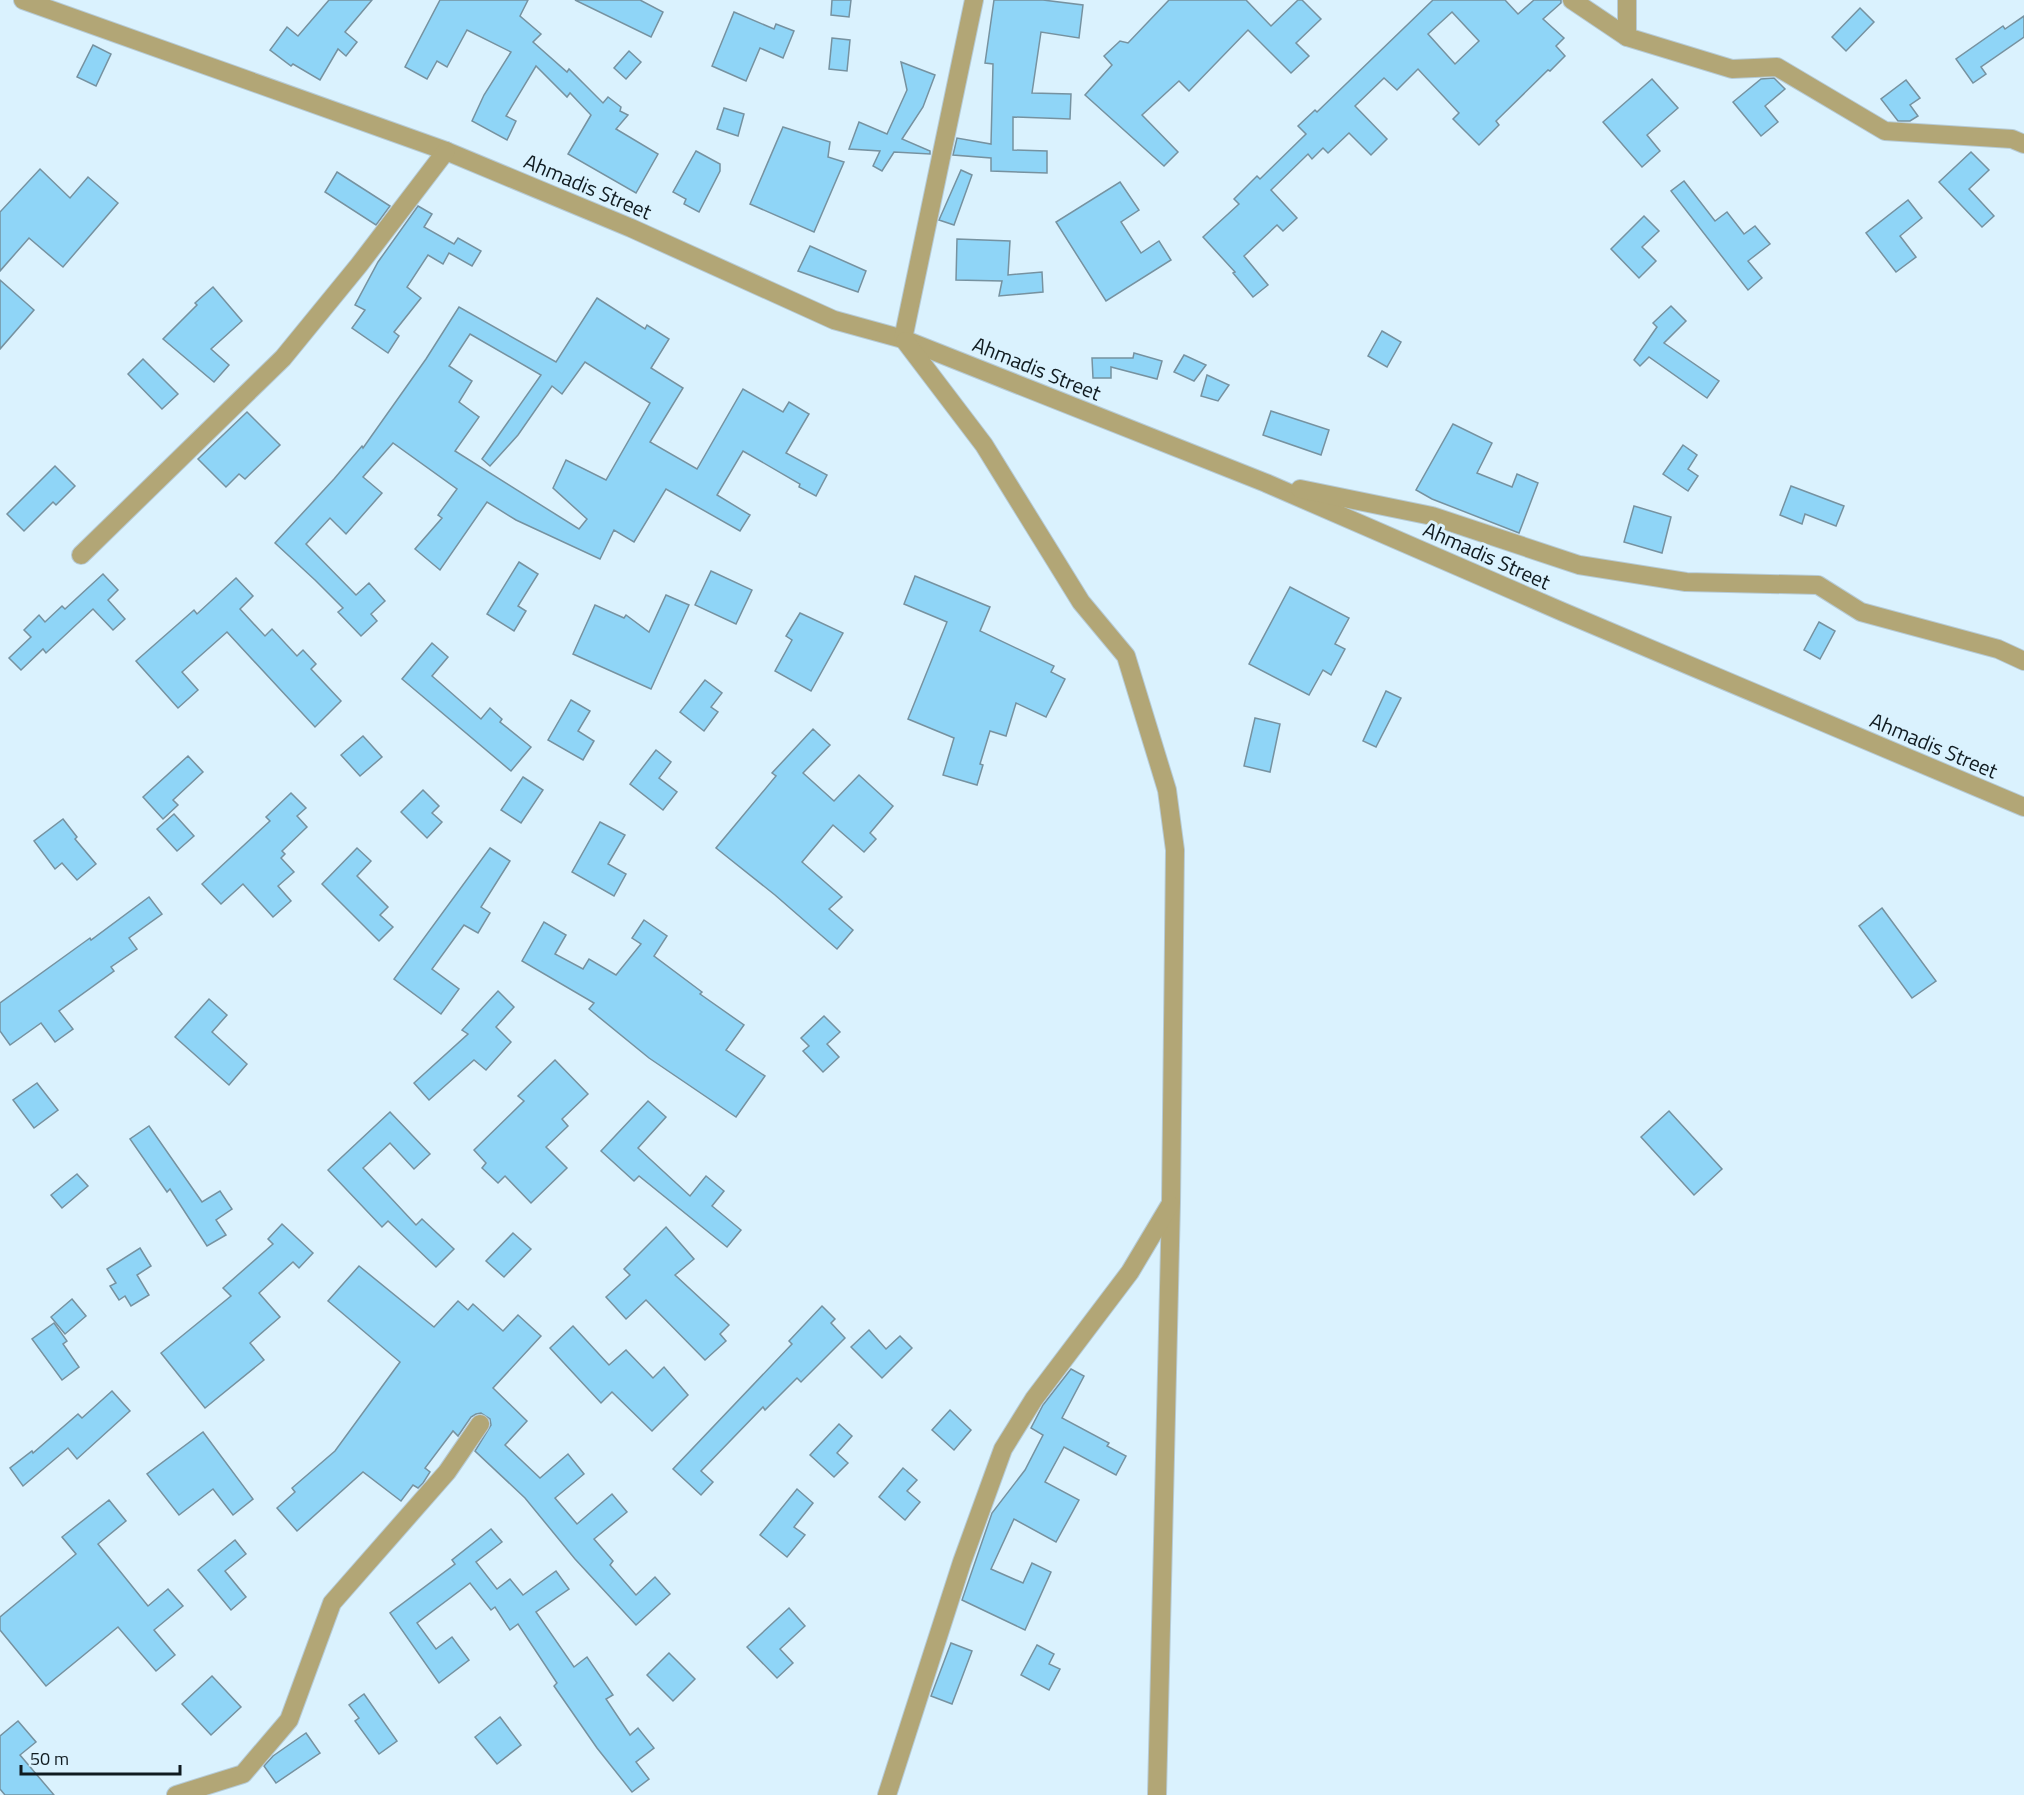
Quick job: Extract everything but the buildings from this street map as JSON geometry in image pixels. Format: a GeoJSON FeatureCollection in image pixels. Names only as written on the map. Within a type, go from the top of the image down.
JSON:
{"type":"FeatureCollection","features":[{"type":"Feature","properties":{"kind":"street","name":"Ahmadis Street"},"geometry":{"type":"LineString","coordinates":[[23,0],[446,151],[631,228],[834,320],[903,339],[1266,483],[1563,612],[2024,807]]}},
{"type":"Feature","properties":{"kind":"street"},"geometry":{"type":"LineString","coordinates":[[974,0],[903,339],[984,445],[1081,602],[1126,656],[1167,790],[1175,850],[1171,1203],[1157,1795]]}},
{"type":"Feature","properties":{"kind":"street"},"geometry":{"type":"LineString","coordinates":[[1572,0],[1627,37],[1732,69],[1777,67],[1885,131],[2012,139],[2024,144]]}},
{"type":"Feature","properties":{"kind":"street"},"geometry":{"type":"LineString","coordinates":[[1627,0],[1627,37]]}},
{"type":"Feature","properties":{"kind":"street"},"geometry":{"type":"LineString","coordinates":[[81,555],[283,358],[359,265],[446,151]]}},
{"type":"Feature","properties":{"kind":"street"},"geometry":{"type":"LineString","coordinates":[[1266,483],[1432,516],[1580,566],[1686,582],[1818,585],[1861,612],[1998,649],[2024,661]]}},
{"type":"Feature","properties":{"kind":"street"},"geometry":{"type":"LineString","coordinates":[[887,1795],[962,1562],[1003,1449],[1034,1399],[1130,1272],[1171,1203]]}},
{"type":"Feature","properties":{"kind":"street"},"geometry":{"type":"LineString","coordinates":[[176,1795],[243,1774],[289,1720],[332,1603],[407,1521],[447,1472],[480,1424]]}}]}
